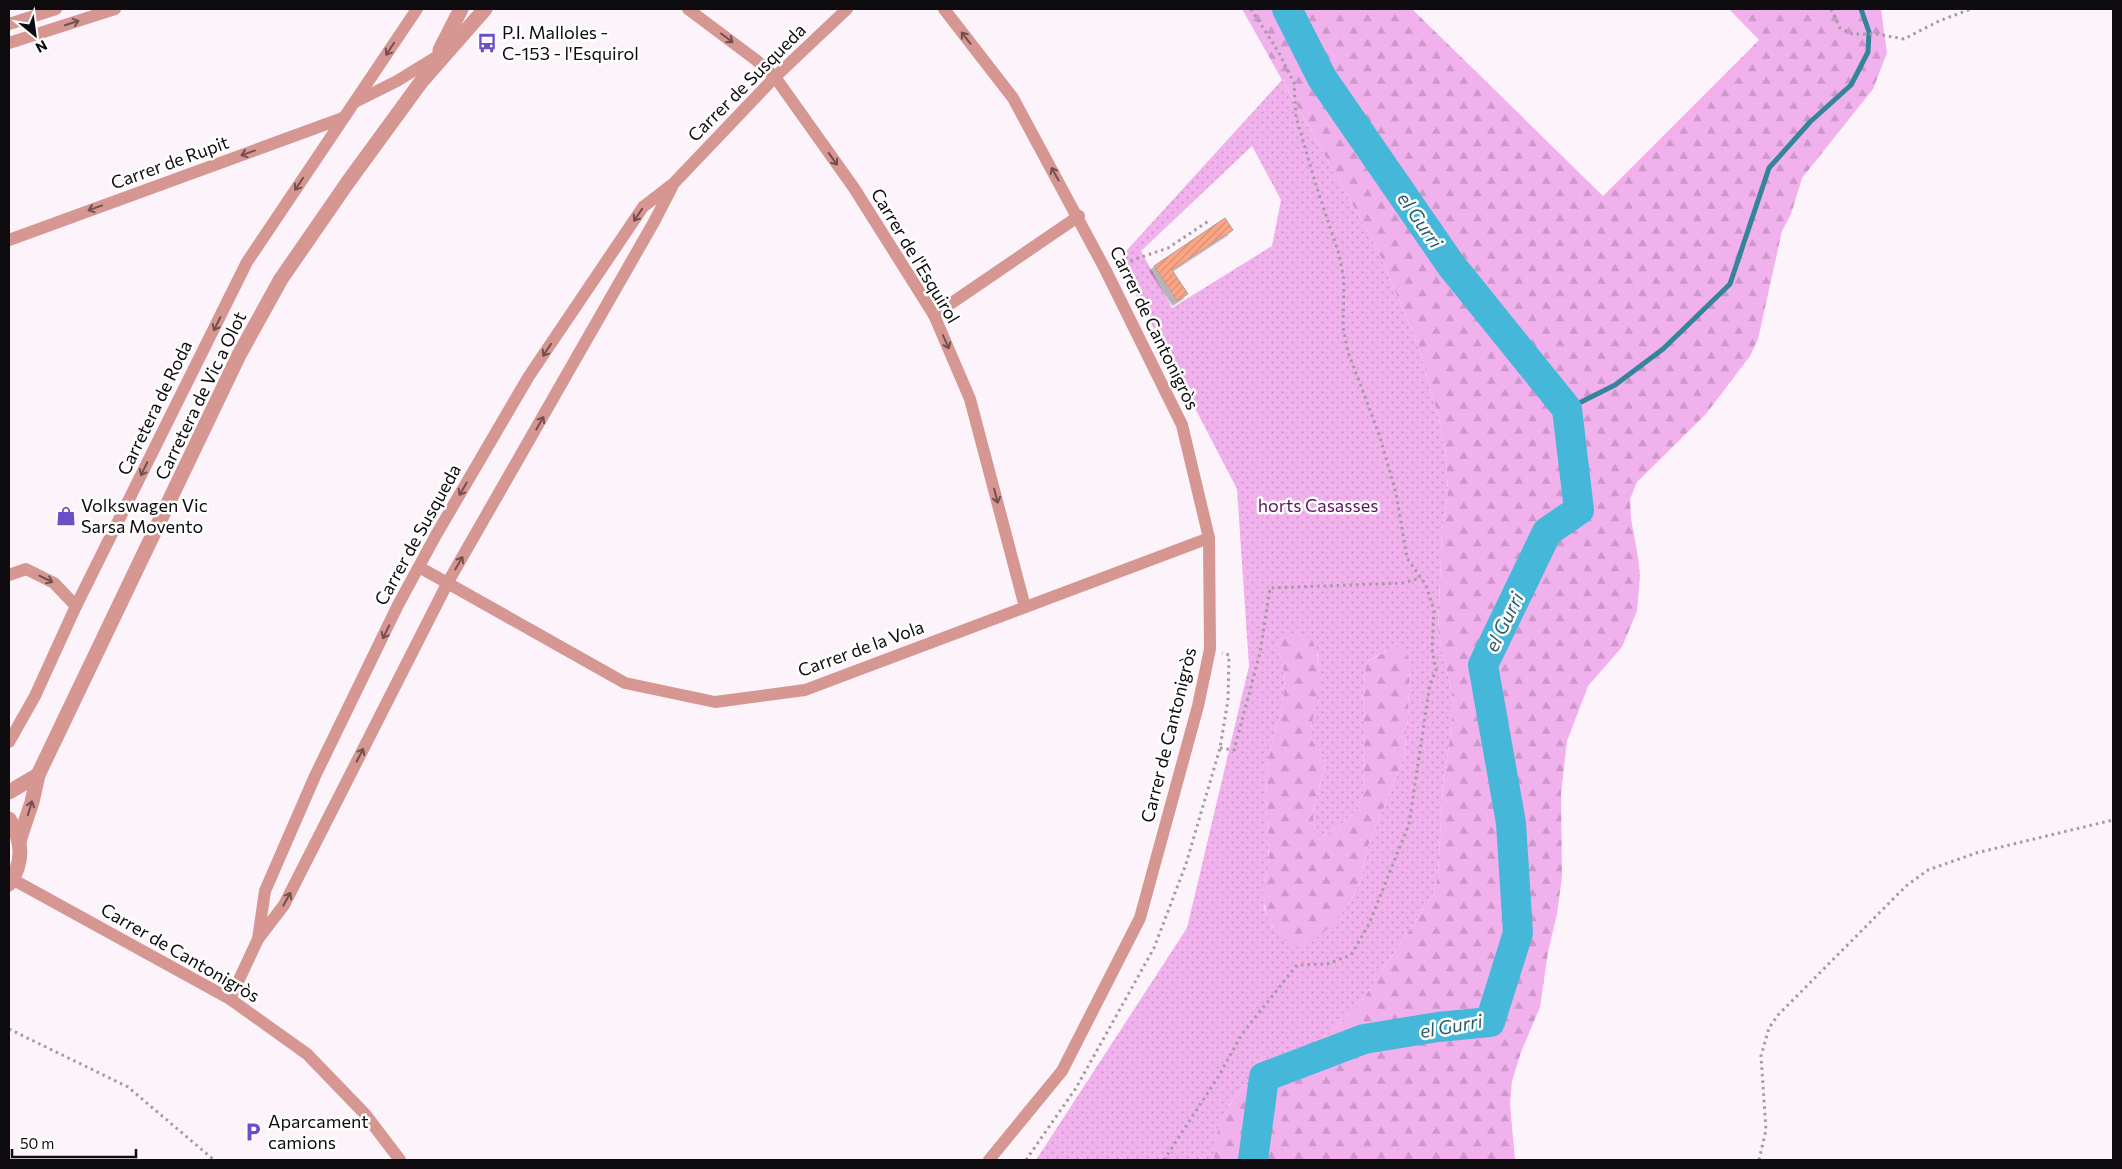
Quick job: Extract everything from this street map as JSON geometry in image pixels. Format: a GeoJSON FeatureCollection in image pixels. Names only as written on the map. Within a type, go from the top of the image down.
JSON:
{"type":"FeatureCollection","features":[{"type":"Feature","properties":{"kind":"street"},"geometry":{"type":"LineString","coordinates":[[9,24],[56,9]]}},
{"type":"Feature","properties":{"kind":"street"},"geometry":{"type":"LineString","coordinates":[[9,43],[115,9]]}},
{"type":"Feature","properties":{"kind":"street","name":"Carretera de Roda"},"geometry":{"type":"LineString","coordinates":[[9,742],[35,696],[76,606],[247,262],[417,9]]}},
{"type":"Feature","properties":{"kind":"street","name":"Carretera de Vic a Olot"},"geometry":{"type":"LineString","coordinates":[[421,82],[450,33],[460,9]]}},
{"type":"Feature","properties":{"kind":"street","name":"Carretera de Vic a Olot"},"geometry":{"type":"LineString","coordinates":[[19,841],[32,802],[38,775],[244,347],[281,279],[348,182],[421,82],[485,9]]}},
{"type":"Feature","properties":{"kind":"street","name":"Carrer de l'Esquirol"},"geometry":{"type":"LineString","coordinates":[[688,9],[756,60],[775,77],[854,188],[934,316],[970,399],[1025,607]]}},
{"type":"Feature","properties":{"kind":"street","name":"Carrer de Susqueda"},"geometry":{"type":"LineString","coordinates":[[258,939],[266,891],[315,776],[398,605],[436,535],[534,368],[643,207],[674,183],[775,77],[847,9]]}},
{"type":"Feature","properties":{"kind":"street","name":"Carrer de Cantonigròs"},"geometry":{"type":"LineString","coordinates":[[944,9],[1013,98],[1079,216],[1182,425],[1209,538],[1210,649],[1198,706],[1140,918],[1062,1071],[989,1160]]}},
{"type":"Feature","properties":{"kind":"street","name":"Carretera de Roda"},"geometry":{"type":"LineString","coordinates":[[354,102],[397,81],[436,57]]}},
{"type":"Feature","properties":{"kind":"street","name":"Carrer de Rupit"},"geometry":{"type":"LineString","coordinates":[[9,240],[343,118]]}},
{"type":"Feature","properties":{"kind":"street","name":"Carrer de Susqueda"},"geometry":{"type":"LineString","coordinates":[[230,999],[258,939],[284,905],[448,582],[646,238],[674,183]]}},
{"type":"Feature","properties":{"kind":"street"},"geometry":{"type":"LineString","coordinates":[[934,316],[1079,216]]}},
{"type":"Feature","properties":{"kind":"street","name":"Carrer de la Vola"},"geometry":{"type":"LineString","coordinates":[[419,567],[625,683],[715,702],[805,690],[1209,538]]}},
{"type":"Feature","properties":{"kind":"street"},"geometry":{"type":"LineString","coordinates":[[9,575],[26,569],[54,583],[76,606]]}},
{"type":"Feature","properties":{"kind":"street"},"geometry":{"type":"LineString","coordinates":[[9,792],[38,775]]}},
{"type":"Feature","properties":{"kind":"street"},"geometry":{"type":"LineString","coordinates":[[9,819],[19,841],[20,860],[11,881]]}},
{"type":"Feature","properties":{"kind":"street","name":"Carrer de Cantonigròs"},"geometry":{"type":"LineString","coordinates":[[11,881],[230,999],[307,1054],[365,1114],[400,1160]]}},
{"type":"Feature","properties":{"kind":"path"},"geometry":{"type":"LineString","coordinates":[[1164,1160],[1218,1077],[1242,1034],[1297,966],[1327,964],[1351,955],[1369,924],[1410,824],[1430,684],[1436,670],[1432,649],[1434,611],[1426,585],[1407,558],[1396,493],[1379,434],[1348,352],[1343,327],[1344,280],[1339,254],[1296,116],[1294,83],[1278,51],[1251,9]]}},
{"type":"Feature","properties":{"kind":"path"},"geometry":{"type":"LineString","coordinates":[[1831,9],[1840,28],[1852,34],[1877,34],[1904,39],[1939,21],[1971,9]]}},
{"type":"Feature","properties":{"kind":"path"},"geometry":{"type":"LineString","coordinates":[[1132,261],[1168,248],[1210,220]]}},
{"type":"Feature","properties":{"kind":"path"},"geometry":{"type":"LineString","coordinates":[[1220,748],[1234,750],[1260,653],[1270,588],[1402,583],[1421,578]]}},
{"type":"Feature","properties":{"kind":"path"},"geometry":{"type":"LineString","coordinates":[[1759,1160],[1766,1130],[1761,1056],[1769,1028],[1778,1015],[1906,886],[1928,870],[1976,853],[2113,820]]}},
{"type":"Feature","properties":{"kind":"path"},"geometry":{"type":"LineString","coordinates":[[9,1029],[128,1087],[214,1160]]}},
{"type":"Feature","properties":{"kind":"green space"},"geometry":{"type":"Polygon","coordinates":[[[1242,9],[1412,9],[1603,196],[1759,40],[1729,9],[1881,9],[1887,53],[1873,89],[1802,178],[1791,214],[1782,231],[1758,339],[1750,356],[1706,414],[1637,482],[1630,499],[1631,519],[1640,576],[1637,611],[1622,647],[1588,686],[1567,741],[1561,794],[1562,876],[1557,914],[1548,952],[1540,1007],[1521,1052],[1512,1081],[1510,1104],[1515,1160],[1214,1160],[1216,1138],[1222,1119],[1232,1101],[1246,1083],[1322,1039],[1357,1008],[1433,895],[1438,876],[1443,782],[1453,707],[1438,630],[1442,530],[1448,493],[1446,458],[1439,419],[1418,345],[1377,248],[1242,9]]]}},
{"type":"Feature","properties":{"kind":"green space","name":"horts Casasses"},"geometry":{"type":"Polygon","coordinates":[[[1282,80],[1377,248],[1418,345],[1439,419],[1446,458],[1448,493],[1442,530],[1438,630],[1453,707],[1443,782],[1438,876],[1433,895],[1357,1008],[1322,1039],[1246,1083],[1232,1101],[1223,1118],[1217,1137],[1214,1160],[1036,1160],[1187,928],[1249,666],[1237,489],[1118,260],[1282,80]],[[1252,146],[1141,251],[1172,308],[1272,246],[1281,200],[1252,146]],[[1276,643],[1282,661],[1285,681],[1281,714],[1268,760],[1266,793],[1269,866],[1263,885],[1264,908],[1273,928],[1337,919],[1351,900],[1361,880],[1367,849],[1404,757],[1410,667],[1385,651],[1367,662],[1363,681],[1363,794],[1353,813],[1338,827],[1325,835],[1318,831],[1313,814],[1325,763],[1323,756],[1310,736],[1319,673],[1318,654],[1276,643]]]}},
{"type":"Feature","properties":{"kind":"green space"},"geometry":{"type":"Polygon","coordinates":[[[1281,633],[1290,633],[1310,638],[1318,660],[1317,699],[1310,736],[1323,756],[1325,763],[1313,813],[1318,831],[1325,835],[1338,827],[1353,813],[1363,794],[1363,681],[1367,662],[1395,646],[1405,647],[1410,667],[1404,757],[1367,849],[1361,880],[1351,900],[1337,919],[1320,936],[1299,945],[1279,937],[1268,919],[1262,896],[1263,885],[1269,866],[1266,793],[1268,760],[1281,714],[1285,681],[1282,661],[1276,643],[1281,633]]]}},
{"type":"Feature","properties":{"kind":"building"},"geometry":{"type":"Polygon","coordinates":[[[1225,218],[1233,230],[1172,270],[1188,294],[1177,301],[1154,266],[1225,218]]]}},
{"type":"Feature","properties":{"kind":"waterway","name":"el Gurri"},"geometry":{"type":"LineString","coordinates":[[1253,1160],[1264,1077],[1364,1039],[1438,1027],[1490,1022],[1518,933],[1511,823],[1483,665],[1547,532],[1579,510],[1567,409],[1451,265],[1322,78],[1287,9]]}},
{"type":"Feature","properties":{"kind":"waterway"},"geometry":{"type":"LineString","coordinates":[[1567,409],[1615,385],[1663,349],[1730,284],[1769,168],[1810,122],[1851,85],[1868,52],[1869,32],[1861,9]]}},
{"type":"Feature","properties":{"kind":"place","name":"P.I. Malloles - C-153 - l'Esquirol"},"geometry":{"type":"Point","coordinates":[487,43]}},
{"type":"Feature","properties":{"kind":"place","name":"Volkswagen Vic Sarsa Movento"},"geometry":{"type":"Point","coordinates":[66,516]}},
{"type":"Feature","properties":{"kind":"place","name":"Aparcament camions"},"geometry":{"type":"Point","coordinates":[253,1132]}}]}
